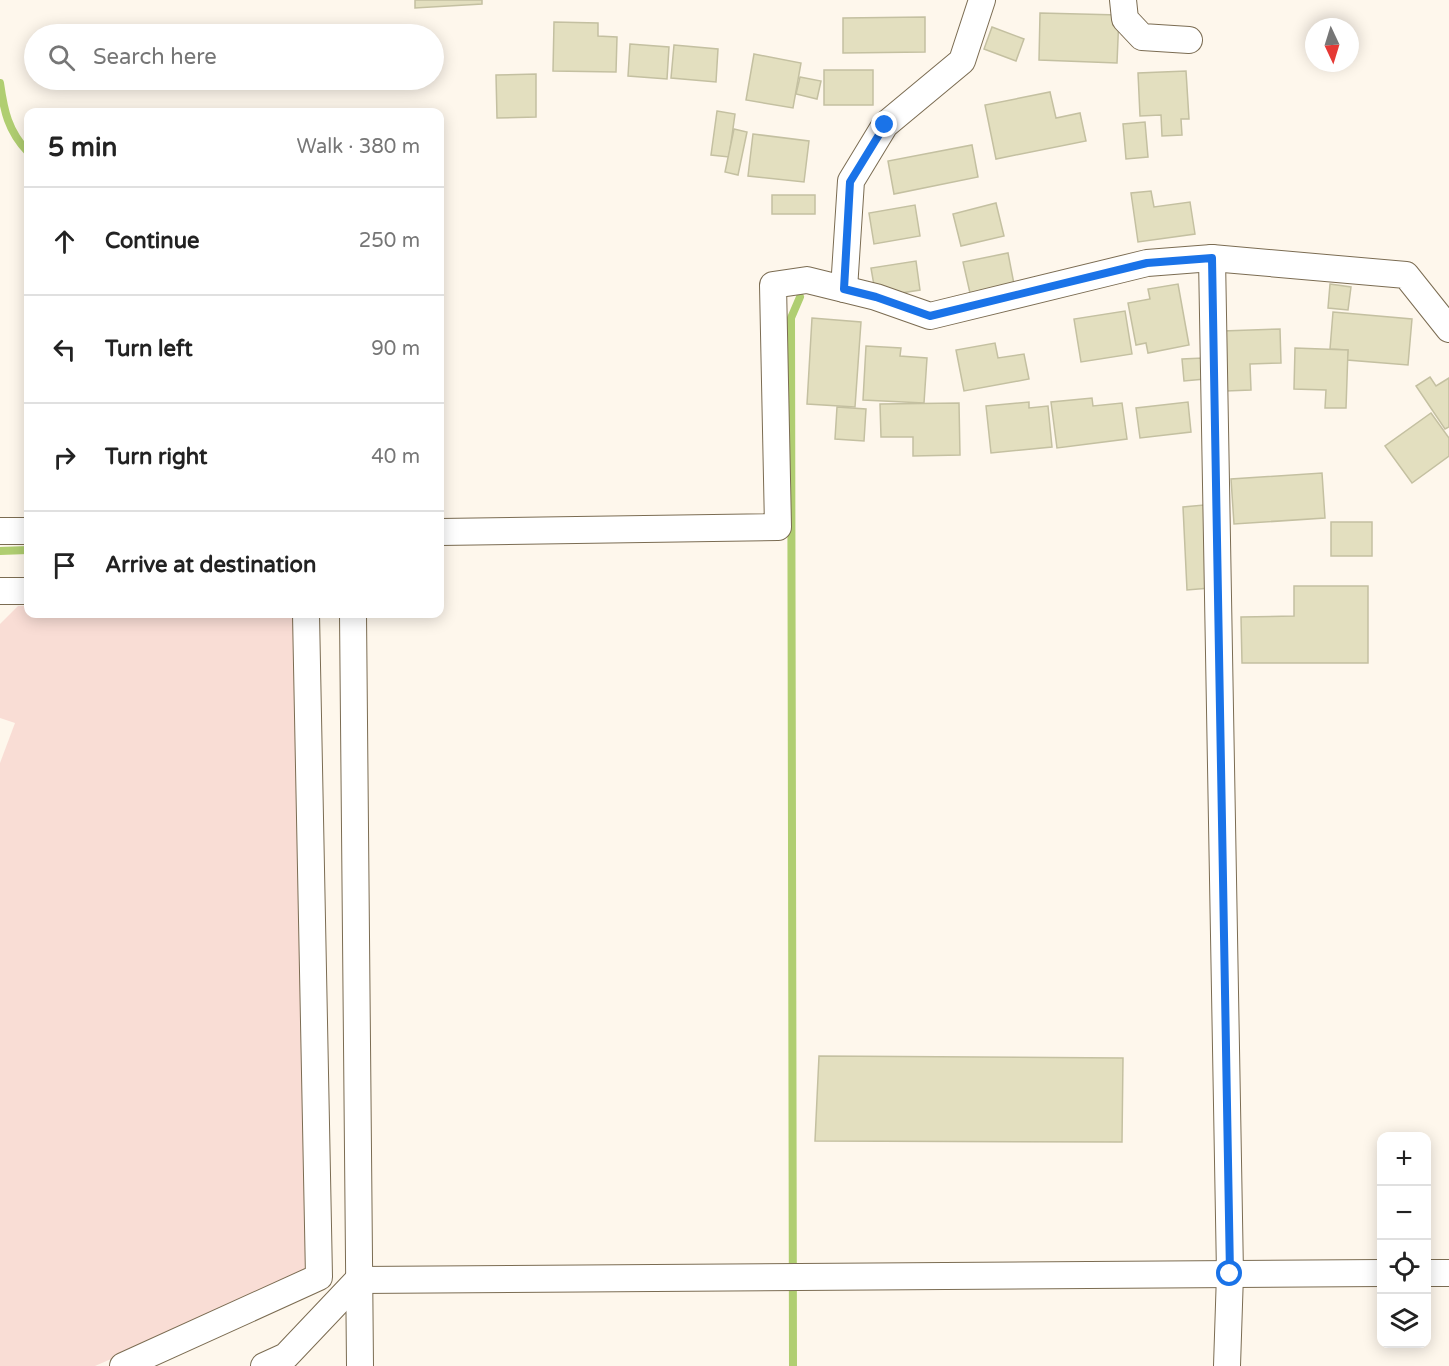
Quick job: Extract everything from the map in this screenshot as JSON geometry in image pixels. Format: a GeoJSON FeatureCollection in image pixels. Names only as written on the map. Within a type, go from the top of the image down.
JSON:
{"type":"FeatureCollection","features":[{"type":"Feature","properties":{"kind":"street"},"geometry":{"type":"LineString","coordinates":[[844,289],[850,182],[885,125],[963,61],[982,0]]}},
{"type":"Feature","properties":{"kind":"street"},"geometry":{"type":"LineString","coordinates":[[1123,0],[1125,20],[1142,37],[1189,40]]}},
{"type":"Feature","properties":{"kind":"street"},"geometry":{"type":"LineString","coordinates":[[1212,258],[1230,1274],[1227,1366]]}},
{"type":"Feature","properties":{"kind":"street"},"geometry":{"type":"LineString","coordinates":[[444,532],[777,527],[773,285],[807,280],[876,297],[930,316],[1147,263],[1212,258],[1406,275],[1449,328]]}},
{"type":"Feature","properties":{"kind":"street"},"geometry":{"type":"LineString","coordinates":[[0,531],[24,531]]}},
{"type":"Feature","properties":{"kind":"street"},"geometry":{"type":"LineString","coordinates":[[0,591],[24,591]]}},
{"type":"Feature","properties":{"kind":"street"},"geometry":{"type":"LineString","coordinates":[[123,1366],[319,1277],[306,618]]}},
{"type":"Feature","properties":{"kind":"street"},"geometry":{"type":"LineString","coordinates":[[353,618],[360,1366]]}},
{"type":"Feature","properties":{"kind":"street"},"geometry":{"type":"LineString","coordinates":[[264,1366],[286,1356],[358,1280],[1377,1273]]}},
{"type":"Feature","properties":{"kind":"street"},"geometry":{"type":"LineString","coordinates":[[1431,1273],[1449,1273]]}},
{"type":"Feature","properties":{"kind":"shaded area"},"geometry":{"type":"Polygon","coordinates":[[[18,606],[24,606],[24,618],[298,618],[310,1273],[95,1366],[0,1366],[0,763],[15,723],[0,718],[0,624],[18,606]]]}},
{"type":"Feature","properties":{"kind":"building"},"geometry":{"type":"Polygon","coordinates":[[[415,0],[482,0],[482,4],[415,8],[415,0]]]}},
{"type":"Feature","properties":{"kind":"building"},"geometry":{"type":"Polygon","coordinates":[[[1040,13],[1119,15],[1117,63],[1039,60],[1040,13]]]}},
{"type":"Feature","properties":{"kind":"building"},"geometry":{"type":"Polygon","coordinates":[[[925,17],[925,52],[843,53],[843,18],[925,17]]]}},
{"type":"Feature","properties":{"kind":"building"},"geometry":{"type":"Polygon","coordinates":[[[554,22],[598,23],[598,36],[617,37],[616,72],[553,71],[554,22]]]}},
{"type":"Feature","properties":{"kind":"building"},"geometry":{"type":"Polygon","coordinates":[[[992,27],[1024,39],[1016,61],[984,49],[992,27]]]}},
{"type":"Feature","properties":{"kind":"building"},"geometry":{"type":"Polygon","coordinates":[[[630,44],[669,47],[667,79],[628,76],[630,44]]]}},
{"type":"Feature","properties":{"kind":"building"},"geometry":{"type":"Polygon","coordinates":[[[674,45],[718,49],[716,82],[671,78],[674,45]]]}},
{"type":"Feature","properties":{"kind":"building"},"geometry":{"type":"Polygon","coordinates":[[[754,54],[801,63],[793,108],[746,100],[754,54]]]}},
{"type":"Feature","properties":{"kind":"building"},"geometry":{"type":"Polygon","coordinates":[[[824,70],[873,70],[873,105],[824,105],[824,70]]]}},
{"type":"Feature","properties":{"kind":"building"},"geometry":{"type":"Polygon","coordinates":[[[1186,71],[1189,119],[1181,119],[1182,135],[1162,136],[1161,115],[1140,116],[1138,73],[1186,71]]]}},
{"type":"Feature","properties":{"kind":"building"},"geometry":{"type":"Polygon","coordinates":[[[536,74],[536,117],[497,118],[496,75],[536,74]]]}},
{"type":"Feature","properties":{"kind":"building"},"geometry":{"type":"Polygon","coordinates":[[[800,77],[821,81],[817,99],[796,94],[800,77]]]}},
{"type":"Feature","properties":{"kind":"building"},"geometry":{"type":"Polygon","coordinates":[[[1050,92],[1056,118],[1080,113],[1086,141],[996,159],[985,105],[1050,92]]]}},
{"type":"Feature","properties":{"kind":"building"},"geometry":{"type":"Polygon","coordinates":[[[717,111],[735,114],[729,157],[711,155],[717,111]]]}},
{"type":"Feature","properties":{"kind":"building"},"geometry":{"type":"Polygon","coordinates":[[[1145,122],[1148,157],[1126,159],[1123,124],[1145,122]]]}},
{"type":"Feature","properties":{"kind":"building"},"geometry":{"type":"Polygon","coordinates":[[[734,129],[747,132],[738,175],[725,172],[734,129]]]}},
{"type":"Feature","properties":{"kind":"building"},"geometry":{"type":"Polygon","coordinates":[[[753,134],[809,141],[804,182],[748,176],[753,134]]]}},
{"type":"Feature","properties":{"kind":"building"},"geometry":{"type":"Polygon","coordinates":[[[972,145],[978,177],[894,194],[888,161],[972,145]]]}},
{"type":"Feature","properties":{"kind":"building"},"geometry":{"type":"Polygon","coordinates":[[[1151,191],[1154,207],[1190,202],[1195,234],[1138,242],[1131,193],[1151,191]]]}},
{"type":"Feature","properties":{"kind":"building"},"geometry":{"type":"Polygon","coordinates":[[[772,195],[815,195],[815,214],[772,214],[772,195]]]}},
{"type":"Feature","properties":{"kind":"building"},"geometry":{"type":"Polygon","coordinates":[[[996,203],[1004,236],[961,246],[953,214],[996,203]]]}},
{"type":"Feature","properties":{"kind":"building"},"geometry":{"type":"Polygon","coordinates":[[[915,205],[920,236],[874,244],[869,213],[915,205]]]}},
{"type":"Feature","properties":{"kind":"building"},"geometry":{"type":"Polygon","coordinates":[[[1008,253],[1014,284],[970,293],[963,262],[1008,253]]]}},
{"type":"Feature","properties":{"kind":"building"},"geometry":{"type":"Polygon","coordinates":[[[916,261],[920,290],[876,297],[871,268],[916,261]]]}},
{"type":"Feature","properties":{"kind":"building"},"geometry":{"type":"Polygon","coordinates":[[[1178,284],[1189,345],[1148,353],[1146,343],[1136,345],[1128,303],[1150,299],[1148,289],[1178,284]]]}},
{"type":"Feature","properties":{"kind":"building"},"geometry":{"type":"Polygon","coordinates":[[[1330,284],[1351,287],[1348,310],[1328,308],[1330,284]]]}},
{"type":"Feature","properties":{"kind":"building"},"geometry":{"type":"Polygon","coordinates":[[[1125,311],[1132,354],[1081,362],[1074,319],[1125,311]]]}},
{"type":"Feature","properties":{"kind":"building"},"geometry":{"type":"Polygon","coordinates":[[[1333,312],[1412,319],[1408,365],[1347,360],[1348,350],[1330,349],[1333,312]]]}},
{"type":"Feature","properties":{"kind":"building"},"geometry":{"type":"Polygon","coordinates":[[[812,318],[861,322],[855,407],[807,404],[812,318]]]}},
{"type":"Feature","properties":{"kind":"building"},"geometry":{"type":"Polygon","coordinates":[[[1280,329],[1281,363],[1250,364],[1251,390],[1226,391],[1223,331],[1280,329]]]}},
{"type":"Feature","properties":{"kind":"building"},"geometry":{"type":"Polygon","coordinates":[[[995,343],[998,358],[1024,354],[1029,379],[964,391],[956,350],[995,343]]]}},
{"type":"Feature","properties":{"kind":"building"},"geometry":{"type":"Polygon","coordinates":[[[866,346],[901,348],[900,356],[927,358],[924,403],[863,400],[866,346]]]}},
{"type":"Feature","properties":{"kind":"building"},"geometry":{"type":"Polygon","coordinates":[[[1295,348],[1348,350],[1346,408],[1325,408],[1326,390],[1294,389],[1295,348]]]}},
{"type":"Feature","properties":{"kind":"building"},"geometry":{"type":"Polygon","coordinates":[[[1203,358],[1205,379],[1184,381],[1182,359],[1203,358]]]}},
{"type":"Feature","properties":{"kind":"building"},"geometry":{"type":"Polygon","coordinates":[[[1430,377],[1436,386],[1449,378],[1449,427],[1445,429],[1416,386],[1430,377]]]}},
{"type":"Feature","properties":{"kind":"building"},"geometry":{"type":"Polygon","coordinates":[[[1092,398],[1093,406],[1122,403],[1127,439],[1057,448],[1051,402],[1092,398]]]}},
{"type":"Feature","properties":{"kind":"building"},"geometry":{"type":"Polygon","coordinates":[[[1029,402],[1029,408],[1048,406],[1052,447],[991,453],[986,406],[1029,402]]]}},
{"type":"Feature","properties":{"kind":"building"},"geometry":{"type":"Polygon","coordinates":[[[1188,402],[1191,432],[1140,438],[1136,408],[1188,402]]]}},
{"type":"Feature","properties":{"kind":"building"},"geometry":{"type":"Polygon","coordinates":[[[959,403],[960,455],[913,456],[913,437],[881,437],[880,404],[959,403]]]}},
{"type":"Feature","properties":{"kind":"building"},"geometry":{"type":"Polygon","coordinates":[[[837,407],[866,409],[864,441],[835,439],[837,407]]]}},
{"type":"Feature","properties":{"kind":"building"},"geometry":{"type":"Polygon","coordinates":[[[1431,413],[1449,438],[1449,456],[1412,483],[1385,446],[1431,413]]]}},
{"type":"Feature","properties":{"kind":"building"},"geometry":{"type":"Polygon","coordinates":[[[1322,473],[1325,518],[1234,524],[1231,479],[1322,473]]]}},
{"type":"Feature","properties":{"kind":"building"},"geometry":{"type":"Polygon","coordinates":[[[1204,505],[1210,588],[1187,590],[1183,507],[1204,505]]]}},
{"type":"Feature","properties":{"kind":"building"},"geometry":{"type":"Polygon","coordinates":[[[1331,522],[1372,522],[1372,556],[1331,556],[1331,522]]]}},
{"type":"Feature","properties":{"kind":"building"},"geometry":{"type":"Polygon","coordinates":[[[1294,586],[1368,586],[1368,663],[1242,663],[1241,617],[1294,616],[1294,586]]]}},
{"type":"Feature","properties":{"kind":"building"},"geometry":{"type":"Polygon","coordinates":[[[819,1056],[1123,1058],[1122,1142],[815,1141],[819,1056]]]}},
{"type":"Feature","properties":{"kind":"waterway"},"geometry":{"type":"LineString","coordinates":[[0,83],[8,120],[24,147]]}},
{"type":"Feature","properties":{"kind":"waterway"},"geometry":{"type":"LineString","coordinates":[[793,1366],[791,318],[800,297]]}},
{"type":"Feature","properties":{"kind":"waterway"},"geometry":{"type":"LineString","coordinates":[[0,551],[24,550]]}},
{"type":"Feature","properties":{"kind":"route"},"geometry":{"type":"LineString","coordinates":[[885,125],[850,182],[844,289],[876,297],[930,316],[1147,263],[1212,258],[1230,1274]]}}]}
